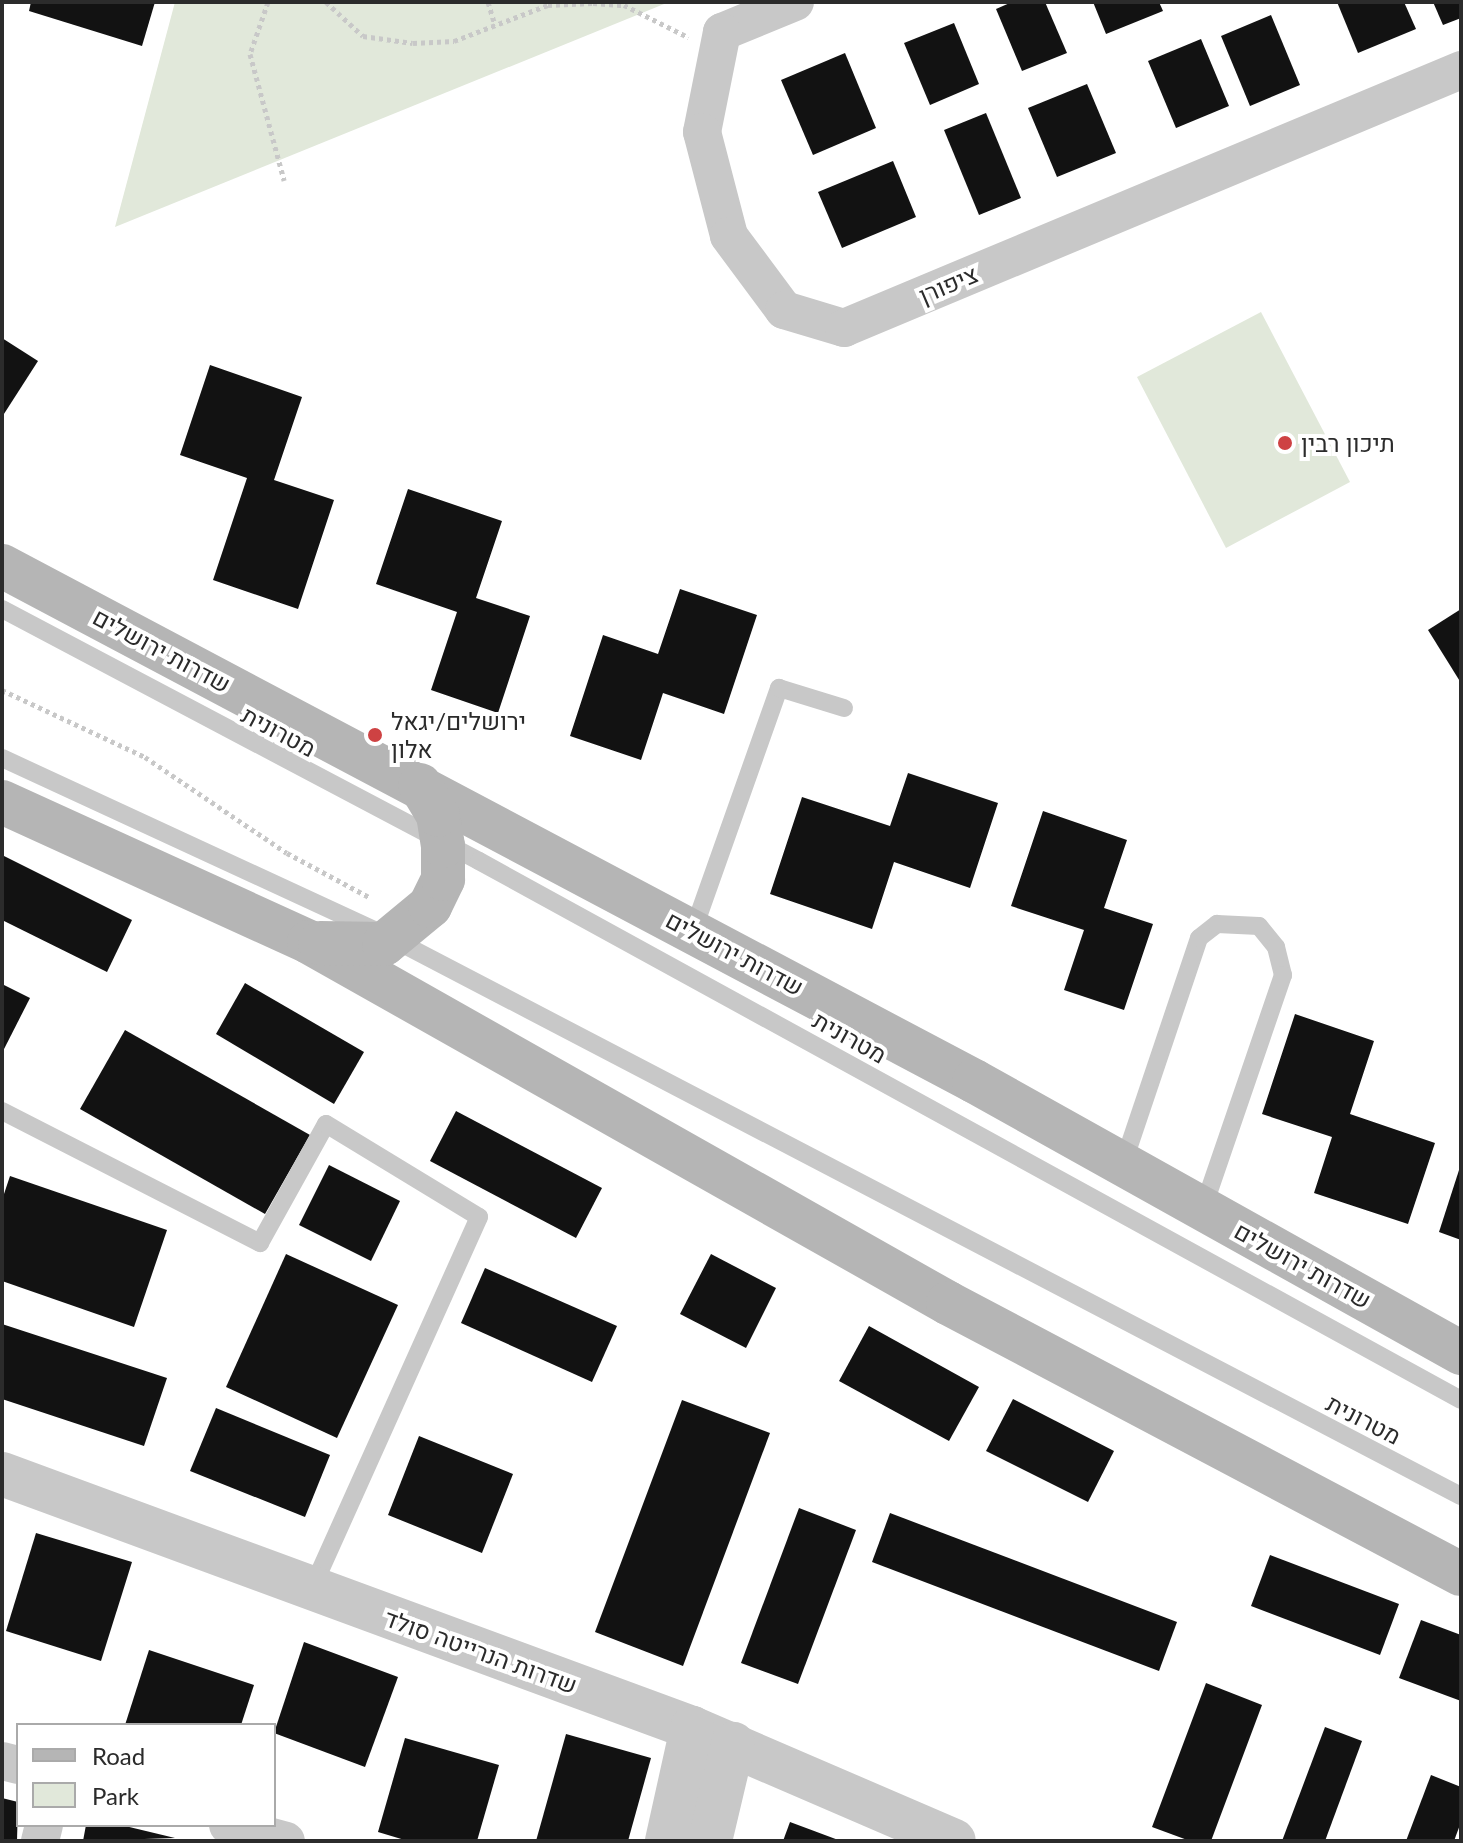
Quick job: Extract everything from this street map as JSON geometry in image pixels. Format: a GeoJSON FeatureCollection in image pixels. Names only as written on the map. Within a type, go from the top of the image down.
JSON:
{"type":"FeatureCollection","features":[{"type":"Feature","properties":{"kind":"main road","name":"שדרות ירושלים"},"geometry":{"type":"LineString","coordinates":[[2,566],[693,931],[1123,1164],[1461,1353]]}},
{"type":"Feature","properties":{"kind":"main road"},"geometry":{"type":"LineString","coordinates":[[309,942],[359,947],[405,932],[443,879],[443,846],[438,815],[420,785]]}},
{"type":"Feature","properties":{"kind":"main road"},"geometry":{"type":"LineString","coordinates":[[2,802],[309,942],[948,1303],[1461,1574]]}},
{"type":"Feature","properties":{"kind":"street","name":"ציפורן"},"geometry":{"type":"LineString","coordinates":[[795,2],[722,32],[702,132],[729,236],[784,310],[844,328],[1461,70]]}},
{"type":"Feature","properties":{"kind":"street","name":"שדרות הנרייטה סולד"},"geometry":{"type":"LineString","coordinates":[[2,1474],[692,1728],[954,1841]]}},
{"type":"Feature","properties":{"kind":"street"},"geometry":{"type":"LineString","coordinates":[[667,1841],[692,1728]]}},
{"type":"Feature","properties":{"kind":"street"},"geometry":{"type":"LineString","coordinates":[[710,1841],[733,1744]]}},
{"type":"Feature","properties":{"kind":"street"},"geometry":{"type":"LineString","coordinates":[[235,1827],[286,1841]]}},
{"type":"Feature","properties":{"kind":"lane","name":"מטרונית"},"geometry":{"type":"LineString","coordinates":[[2,609],[1461,1400]]}},
{"type":"Feature","properties":{"kind":"lane"},"geometry":{"type":"LineString","coordinates":[[693,931],[779,688],[844,708]]}},
{"type":"Feature","properties":{"kind":"lane","name":"מטרונית"},"geometry":{"type":"LineString","coordinates":[[2,758],[405,932],[1461,1496]]}},
{"type":"Feature","properties":{"kind":"lane"},"geometry":{"type":"LineString","coordinates":[[1123,1164],[1199,938],[1227,922],[1259,926],[1276,947],[1283,975],[1203,1209]]}},
{"type":"Feature","properties":{"kind":"lane"},"geometry":{"type":"LineString","coordinates":[[2,1111],[260,1243],[326,1124],[479,1217],[312,1589]]}},
{"type":"Feature","properties":{"kind":"path"},"geometry":{"type":"LineString","coordinates":[[268,2],[250,54],[284,180]]}},
{"type":"Feature","properties":{"kind":"path"},"geometry":{"type":"LineString","coordinates":[[326,2],[363,36],[454,41],[563,3],[624,5],[718,52]]}},
{"type":"Feature","properties":{"kind":"path"},"geometry":{"type":"LineString","coordinates":[[488,2],[495,25]]}},
{"type":"Feature","properties":{"kind":"path"},"geometry":{"type":"LineString","coordinates":[[2,690],[145,757],[405,932]]}},
{"type":"Feature","properties":{"kind":"green space"},"geometry":{"type":"Polygon","coordinates":[[[175,2],[669,2],[115,227],[175,2]]]}},
{"type":"Feature","properties":{"kind":"green space"},"geometry":{"type":"Polygon","coordinates":[[[1261,312],[1350,482],[1226,548],[1137,377],[1261,312]]]}},
{"type":"Feature","properties":{"kind":"building"},"geometry":{"type":"Polygon","coordinates":[[[31,2],[155,2],[142,46],[29,11],[31,2]]]}},
{"type":"Feature","properties":{"kind":"building"},"geometry":{"type":"Polygon","coordinates":[[[1012,2],[1045,2],[1067,53],[1022,71],[996,9],[1012,2]]]}},
{"type":"Feature","properties":{"kind":"building"},"geometry":{"type":"Polygon","coordinates":[[[1093,2],[1159,2],[1163,11],[1106,34],[1093,2]]]}},
{"type":"Feature","properties":{"kind":"building"},"geometry":{"type":"Polygon","coordinates":[[[1337,2],[1404,2],[1416,29],[1358,53],[1337,2]]]}},
{"type":"Feature","properties":{"kind":"building"},"geometry":{"type":"Polygon","coordinates":[[[1433,2],[1461,2],[1461,18],[1443,25],[1433,2]]]}},
{"type":"Feature","properties":{"kind":"building"},"geometry":{"type":"Polygon","coordinates":[[[1271,15],[1300,85],[1250,106],[1221,36],[1271,15]]]}},
{"type":"Feature","properties":{"kind":"building"},"geometry":{"type":"Polygon","coordinates":[[[954,23],[979,84],[930,105],[904,43],[954,23]]]}},
{"type":"Feature","properties":{"kind":"building"},"geometry":{"type":"Polygon","coordinates":[[[1201,39],[1229,106],[1176,128],[1148,61],[1201,39]]]}},
{"type":"Feature","properties":{"kind":"building"},"geometry":{"type":"Polygon","coordinates":[[[845,53],[876,128],[813,155],[781,80],[845,53]]]}},
{"type":"Feature","properties":{"kind":"building"},"geometry":{"type":"Polygon","coordinates":[[[1087,84],[1116,153],[1057,177],[1028,108],[1087,84]]]}},
{"type":"Feature","properties":{"kind":"building"},"geometry":{"type":"Polygon","coordinates":[[[986,113],[1021,198],[979,215],[944,130],[986,113]]]}},
{"type":"Feature","properties":{"kind":"building"},"geometry":{"type":"Polygon","coordinates":[[[893,161],[916,217],[842,248],[818,192],[893,161]]]}},
{"type":"Feature","properties":{"kind":"building"},"geometry":{"type":"Polygon","coordinates":[[[2,338],[38,361],[2,417],[2,338]]]}},
{"type":"Feature","properties":{"kind":"building"},"geometry":{"type":"Polygon","coordinates":[[[210,365],[302,397],[274,480],[334,500],[298,609],[213,580],[247,478],[180,455],[210,365]]]}},
{"type":"Feature","properties":{"kind":"building"},"geometry":{"type":"Polygon","coordinates":[[[408,489],[502,521],[476,598],[530,616],[498,713],[431,690],[457,612],[376,584],[408,489]]]}},
{"type":"Feature","properties":{"kind":"building"},"geometry":{"type":"Polygon","coordinates":[[[680,589],[757,615],[724,714],[663,693],[641,760],[570,736],[603,635],[658,654],[680,589]]]}},
{"type":"Feature","properties":{"kind":"building"},"geometry":{"type":"Polygon","coordinates":[[[1461,609],[1461,683],[1428,630],[1461,609]]]}},
{"type":"Feature","properties":{"kind":"building"},"geometry":{"type":"Polygon","coordinates":[[[908,773],[998,803],[970,888],[894,862],[872,929],[770,894],[802,797],[890,826],[908,773]]]}},
{"type":"Feature","properties":{"kind":"building"},"geometry":{"type":"Polygon","coordinates":[[[1043,811],[1127,840],[1104,908],[1153,924],[1124,1010],[1064,990],[1084,930],[1011,906],[1043,811]]]}},
{"type":"Feature","properties":{"kind":"building"},"geometry":{"type":"Polygon","coordinates":[[[2,855],[132,920],[107,972],[2,920],[2,855]]]}},
{"type":"Feature","properties":{"kind":"building"},"geometry":{"type":"Polygon","coordinates":[[[245,983],[364,1052],[334,1104],[216,1034],[245,983]]]}},
{"type":"Feature","properties":{"kind":"building"},"geometry":{"type":"Polygon","coordinates":[[[2,984],[30,998],[2,1053],[2,984]]]}},
{"type":"Feature","properties":{"kind":"building"},"geometry":{"type":"Polygon","coordinates":[[[1295,1014],[1374,1041],[1350,1114],[1435,1143],[1408,1224],[1314,1193],[1332,1137],[1262,1114],[1295,1014]]]}},
{"type":"Feature","properties":{"kind":"building"},"geometry":{"type":"Polygon","coordinates":[[[125,1030],[310,1135],[265,1214],[80,1109],[125,1030]]]}},
{"type":"Feature","properties":{"kind":"building"},"geometry":{"type":"Polygon","coordinates":[[[456,1111],[602,1188],[576,1238],[430,1161],[456,1111]]]}},
{"type":"Feature","properties":{"kind":"building"},"geometry":{"type":"Polygon","coordinates":[[[329,1165],[400,1201],[371,1261],[299,1225],[329,1165]]]}},
{"type":"Feature","properties":{"kind":"building"},"geometry":{"type":"Polygon","coordinates":[[[1461,1167],[1461,1240],[1439,1232],[1461,1167]]]}},
{"type":"Feature","properties":{"kind":"building"},"geometry":{"type":"Polygon","coordinates":[[[10,1176],[167,1230],[134,1327],[2,1281],[2,1200],[10,1176]]]}},
{"type":"Feature","properties":{"kind":"building"},"geometry":{"type":"Polygon","coordinates":[[[286,1254],[398,1305],[337,1438],[226,1387],[286,1254]]]}},
{"type":"Feature","properties":{"kind":"building"},"geometry":{"type":"Polygon","coordinates":[[[711,1254],[776,1288],[746,1348],[680,1314],[711,1254]]]}},
{"type":"Feature","properties":{"kind":"building"},"geometry":{"type":"Polygon","coordinates":[[[485,1268],[617,1326],[592,1382],[461,1323],[485,1268]]]}},
{"type":"Feature","properties":{"kind":"building"},"geometry":{"type":"Polygon","coordinates":[[[2,1324],[167,1378],[144,1446],[2,1399],[2,1324]]]}},
{"type":"Feature","properties":{"kind":"building"},"geometry":{"type":"Polygon","coordinates":[[[869,1326],[979,1387],[949,1441],[839,1381],[869,1326]]]}},
{"type":"Feature","properties":{"kind":"building"},"geometry":{"type":"Polygon","coordinates":[[[1013,1399],[1114,1451],[1088,1502],[986,1451],[1013,1399]]]}},
{"type":"Feature","properties":{"kind":"building"},"geometry":{"type":"Polygon","coordinates":[[[682,1400],[770,1433],[683,1666],[595,1632],[682,1400]]]}},
{"type":"Feature","properties":{"kind":"building"},"geometry":{"type":"Polygon","coordinates":[[[216,1408],[330,1455],[305,1517],[190,1471],[216,1408]]]}},
{"type":"Feature","properties":{"kind":"building"},"geometry":{"type":"Polygon","coordinates":[[[419,1436],[513,1474],[482,1553],[388,1515],[419,1436]]]}},
{"type":"Feature","properties":{"kind":"building"},"geometry":{"type":"Polygon","coordinates":[[[799,1508],[856,1530],[798,1684],[741,1663],[799,1508]]]}},
{"type":"Feature","properties":{"kind":"building"},"geometry":{"type":"Polygon","coordinates":[[[890,1513],[1177,1622],[1159,1671],[872,1562],[890,1513]]]}},
{"type":"Feature","properties":{"kind":"building"},"geometry":{"type":"Polygon","coordinates":[[[36,1533],[132,1562],[101,1661],[6,1631],[36,1533]]]}},
{"type":"Feature","properties":{"kind":"building"},"geometry":{"type":"Polygon","coordinates":[[[1270,1555],[1399,1604],[1380,1655],[1251,1606],[1270,1555]]]}},
{"type":"Feature","properties":{"kind":"building"},"geometry":{"type":"Polygon","coordinates":[[[1421,1620],[1461,1635],[1461,1701],[1399,1678],[1421,1620]]]}},
{"type":"Feature","properties":{"kind":"building"},"geometry":{"type":"Polygon","coordinates":[[[304,1642],[398,1677],[365,1767],[276,1734],[304,1642]]]}},
{"type":"Feature","properties":{"kind":"building"},"geometry":{"type":"Polygon","coordinates":[[[149,1650],[254,1685],[242,1723],[126,1723],[149,1650]]]}},
{"type":"Feature","properties":{"kind":"building"},"geometry":{"type":"Polygon","coordinates":[[[1206,1683],[1262,1705],[1211,1841],[1190,1841],[1152,1827],[1206,1683]]]}},
{"type":"Feature","properties":{"kind":"building"},"geometry":{"type":"Polygon","coordinates":[[[1325,1727],[1362,1741],[1325,1841],[1282,1841],[1325,1727]]]}},
{"type":"Feature","properties":{"kind":"building"},"geometry":{"type":"Polygon","coordinates":[[[566,1734],[651,1758],[628,1841],[536,1841],[566,1734]]]}},
{"type":"Feature","properties":{"kind":"building"},"geometry":{"type":"Polygon","coordinates":[[[405,1738],[499,1765],[477,1841],[408,1841],[378,1832],[405,1738]]]}},
{"type":"Feature","properties":{"kind":"building"},"geometry":{"type":"Polygon","coordinates":[[[1431,1775],[1461,1787],[1461,1822],[1454,1841],[1406,1841],[1431,1775]]]}},
{"type":"Feature","properties":{"kind":"building"},"geometry":{"type":"Polygon","coordinates":[[[2,1798],[16,1802],[17,1827],[17,1841],[2,1841],[2,1798]]]}},
{"type":"Feature","properties":{"kind":"building"},"geometry":{"type":"Polygon","coordinates":[[[790,1822],[841,1841],[783,1841],[790,1822]]]}},
{"type":"Feature","properties":{"kind":"building"},"geometry":{"type":"Polygon","coordinates":[[[86,1827],[129,1827],[175,1838],[83,1841],[86,1827]]]}},
{"type":"Feature","properties":{"kind":"place","name":"תיכון רבין"},"geometry":{"type":"Point","coordinates":[1285,443]}},
{"type":"Feature","properties":{"kind":"place","name":"ירושלים/יגאל אלון"},"geometry":{"type":"Point","coordinates":[375,735]}}]}
